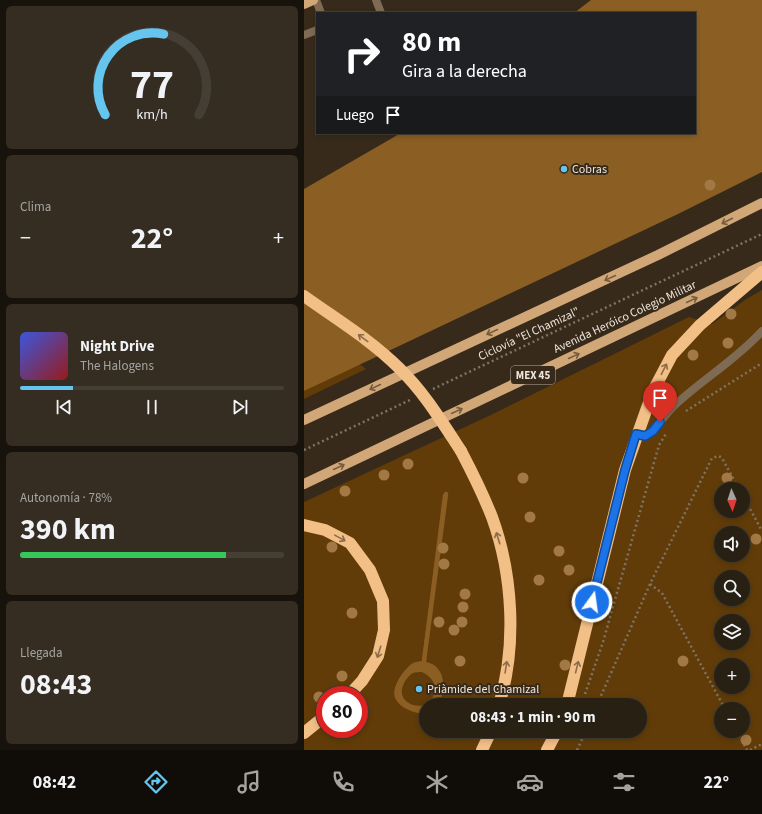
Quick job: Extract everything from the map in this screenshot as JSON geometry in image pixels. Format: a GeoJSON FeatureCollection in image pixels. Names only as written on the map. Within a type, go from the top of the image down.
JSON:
{"type":"FeatureCollection","features":[{"type":"Feature","properties":{"kind":"highway"},"geometry":{"type":"LineString","coordinates":[[569,698],[625,470],[636,434],[653,391],[672,355],[700,325],[762,272]]}},
{"type":"Feature","properties":{"kind":"highway"},"geometry":{"type":"LineString","coordinates":[[304,296],[374,347],[399,368],[428,401],[461,451],[492,517],[501,547],[508,586],[510,623],[508,661],[500,698]]}},
{"type":"Feature","properties":{"kind":"highway"},"geometry":{"type":"LineString","coordinates":[[304,525],[325,530],[350,543],[370,570],[382,601],[384,630],[378,656],[357,686]]}},
{"type":"Feature","properties":{"kind":"highway"},"geometry":{"type":"LineString","coordinates":[[304,733],[316,723]]}},
{"type":"Feature","properties":{"kind":"highway"},"geometry":{"type":"LineString","coordinates":[[482,750],[488,738]]}},
{"type":"Feature","properties":{"kind":"highway"},"geometry":{"type":"LineString","coordinates":[[547,750],[553,738]]}},
{"type":"Feature","properties":{"kind":"main road"},"geometry":{"type":"LineString","coordinates":[[304,4],[313,0]]}},
{"type":"Feature","properties":{"kind":"main road"},"geometry":{"type":"LineString","coordinates":[[304,420],[658,255],[762,203]]}},
{"type":"Feature","properties":{"kind":"main road","name":"Avenida Heróico Colegio Militar"},"geometry":{"type":"LineString","coordinates":[[304,484],[762,266]]}},
{"type":"Feature","properties":{"kind":"lane"},"geometry":{"type":"LineString","coordinates":[[316,0],[321,12]]}},
{"type":"Feature","properties":{"kind":"lane"},"geometry":{"type":"LineString","coordinates":[[376,0],[382,12]]}},
{"type":"Feature","properties":{"kind":"lane"},"geometry":{"type":"LineString","coordinates":[[304,35],[316,30]]}},
{"type":"Feature","properties":{"kind":"lane"},"geometry":{"type":"LineString","coordinates":[[636,434],[645,436],[653,431],[674,405],[751,343],[762,331]]}},
{"type":"Feature","properties":{"kind":"path","name":"Ciclovía \"El Chamizal\""},"geometry":{"type":"LineString","coordinates":[[430,391],[762,234]]}},
{"type":"Feature","properties":{"kind":"path"},"geometry":{"type":"LineString","coordinates":[[685,412],[762,363]]}},
{"type":"Feature","properties":{"kind":"path"},"geometry":{"type":"LineString","coordinates":[[304,450],[416,397]]}},
{"type":"Feature","properties":{"kind":"path"},"geometry":{"type":"LineString","coordinates":[[583,698],[603,642],[659,445],[669,429]]}},
{"type":"Feature","properties":{"kind":"path"},"geometry":{"type":"LineString","coordinates":[[600,698],[650,584],[712,458],[719,456],[722,458],[735,482]]}},
{"type":"Feature","properties":{"kind":"path"},"geometry":{"type":"LineString","coordinates":[[750,509],[762,531]]}},
{"type":"Feature","properties":{"kind":"path"},"geometry":{"type":"LineString","coordinates":[[650,584],[662,593],[721,702]]}},
{"type":"Feature","properties":{"kind":"path"},"geometry":{"type":"LineString","coordinates":[[577,750],[583,738]]}},
{"type":"Feature","properties":{"kind":"path"},"geometry":{"type":"LineString","coordinates":[[741,738],[749,750],[762,744]]}},
{"type":"Feature","properties":{"kind":"shaded area","name":"Cobras"},"geometry":{"type":"Polygon","coordinates":[[[591,0],[762,0],[762,172],[678,214],[304,391],[304,189],[399,134],[696,134],[696,12],[575,12],[591,0]]]}},
{"type":"Feature","properties":{"kind":"shaded area"},"geometry":{"type":"Polygon","coordinates":[[[762,290],[762,750],[304,750],[304,502],[493,414],[689,317],[712,324],[745,300],[762,290]]]}},
{"type":"Feature","properties":{"kind":"shaded area"},"geometry":{"type":"Polygon","coordinates":[[[304,322],[366,369],[304,399],[304,322]]]}},
{"type":"Feature","properties":{"kind":"shaded area"},"geometry":{"type":"Polygon","coordinates":[[[443,494],[446,494],[424,661],[437,667],[441,673],[443,692],[442,698],[432,698],[435,687],[430,677],[422,672],[410,675],[403,687],[402,694],[405,700],[409,703],[419,706],[419,713],[400,705],[394,694],[399,679],[406,669],[413,663],[422,661],[443,494]]]}},
{"type":"Feature","properties":{"kind":"waterway"},"geometry":{"type":"LineString","coordinates":[[424,661],[446,494]]}},
{"type":"Feature","properties":{"kind":"place","name":"Cobras"},"geometry":{"type":"Point","coordinates":[564,169]}},
{"type":"Feature","properties":{"kind":"place","name":"Priàmide del Chamizal"},"geometry":{"type":"Point","coordinates":[419,689]}},
{"type":"Feature","properties":{"kind":"route"},"geometry":{"type":"LineString","coordinates":[[592,602],[625,470],[636,434],[645,436],[653,431],[660,422]]}}]}
